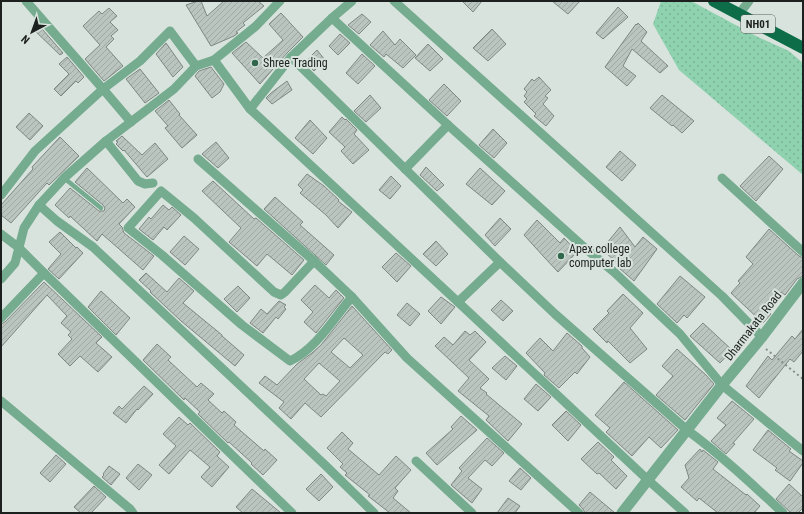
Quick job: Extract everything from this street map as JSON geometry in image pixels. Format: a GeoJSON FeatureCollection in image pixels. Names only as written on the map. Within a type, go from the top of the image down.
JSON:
{"type":"FeatureCollection","features":[{"type":"Feature","properties":{"kind":"highway","name":"NH01"},"geometry":{"type":"LineString","coordinates":[[714,1],[803,48]]}},
{"type":"Feature","properties":{"kind":"street"},"geometry":{"type":"LineString","coordinates":[[26,1],[131,122]]}},
{"type":"Feature","properties":{"kind":"street"},"geometry":{"type":"LineString","coordinates":[[1,279],[15,263],[24,228],[39,205],[64,178],[106,141],[174,89],[196,66],[214,60],[256,26],[280,1]]}},
{"type":"Feature","properties":{"kind":"street"},"geometry":{"type":"LineString","coordinates":[[250,109],[291,58],[332,18],[352,1]]}},
{"type":"Feature","properties":{"kind":"street"},"geometry":{"type":"LineString","coordinates":[[394,1],[722,296],[760,339]]}},
{"type":"Feature","properties":{"kind":"street"},"geometry":{"type":"LineString","coordinates":[[739,14],[749,1]]}},
{"type":"Feature","properties":{"kind":"street"},"geometry":{"type":"LineString","coordinates":[[332,18],[448,125],[614,272],[680,334],[722,385],[803,451]]}},
{"type":"Feature","properties":{"kind":"street"},"geometry":{"type":"LineString","coordinates":[[1,195],[36,151],[103,89],[140,61],[170,31],[196,66]]}},
{"type":"Feature","properties":{"kind":"street"},"geometry":{"type":"LineString","coordinates":[[291,58],[555,314],[687,430],[708,446],[782,513]]}},
{"type":"Feature","properties":{"kind":"street"},"geometry":{"type":"LineString","coordinates":[[214,60],[250,109],[685,513]]}},
{"type":"Feature","properties":{"kind":"street"},"geometry":{"type":"LineString","coordinates":[[405,169],[448,125]]}},
{"type":"Feature","properties":{"kind":"street"},"geometry":{"type":"LineString","coordinates":[[106,141],[138,181],[145,184],[153,183]]}},
{"type":"Feature","properties":{"kind":"street"},"geometry":{"type":"LineString","coordinates":[[198,159],[314,261],[352,297],[407,358],[579,513]]}},
{"type":"Feature","properties":{"kind":"street"},"geometry":{"type":"LineString","coordinates":[[722,178],[803,252]]}},
{"type":"Feature","properties":{"kind":"street"},"geometry":{"type":"LineString","coordinates":[[314,261],[285,292],[281,295],[274,292],[194,218],[161,191],[128,228],[242,325],[290,360],[299,356],[317,339],[352,297]]}},
{"type":"Feature","properties":{"kind":"street"},"geometry":{"type":"LineString","coordinates":[[39,205],[57,221],[93,246],[374,513]]}},
{"type":"Feature","properties":{"kind":"street"},"geometry":{"type":"LineString","coordinates":[[1,234],[18,247],[292,513]]}},
{"type":"Feature","properties":{"kind":"street"},"geometry":{"type":"LineString","coordinates":[[458,302],[500,262]]}},
{"type":"Feature","properties":{"kind":"street"},"geometry":{"type":"LineString","coordinates":[[1,318],[44,273]]}},
{"type":"Feature","properties":{"kind":"street","name":"Dharmakata Road"},"geometry":{"type":"LineString","coordinates":[[622,513],[803,283]]}},
{"type":"Feature","properties":{"kind":"street"},"geometry":{"type":"LineString","coordinates":[[1,401],[124,503],[133,513]]}},
{"type":"Feature","properties":{"kind":"street"},"geometry":{"type":"LineString","coordinates":[[416,461],[472,513]]}},
{"type":"Feature","properties":{"kind":"lane"},"geometry":{"type":"LineString","coordinates":[[64,178],[102,208]]}},
{"type":"Feature","properties":{"kind":"path"},"geometry":{"type":"LineString","coordinates":[[760,339],[803,379]]}},
{"type":"Feature","properties":{"kind":"green space"},"geometry":{"type":"Polygon","coordinates":[[[661,1],[691,1],[758,37],[789,51],[803,63],[803,175],[679,70],[653,24],[661,1]]]}},
{"type":"Feature","properties":{"kind":"building"},"geometry":{"type":"Polygon","coordinates":[[[201,1],[207,16],[224,1],[258,1],[264,6],[243,23],[245,25],[236,32],[238,33],[211,46],[186,5],[201,1]]]}},
{"type":"Feature","properties":{"kind":"building"},"geometry":{"type":"Polygon","coordinates":[[[462,1],[482,1],[473,12],[462,1]]]}},
{"type":"Feature","properties":{"kind":"building"},"geometry":{"type":"Polygon","coordinates":[[[552,1],[580,1],[568,14],[552,1]]]}},
{"type":"Feature","properties":{"kind":"building"},"geometry":{"type":"Polygon","coordinates":[[[618,7],[628,17],[603,39],[596,33],[618,7]]]}},
{"type":"Feature","properties":{"kind":"building"},"geometry":{"type":"Polygon","coordinates":[[[109,8],[117,16],[110,22],[118,30],[111,36],[114,39],[106,47],[123,66],[104,81],[85,59],[100,45],[83,26],[99,11],[102,14],[109,8]]]}},
{"type":"Feature","properties":{"kind":"building"},"geometry":{"type":"Polygon","coordinates":[[[281,13],[303,37],[260,84],[232,53],[246,42],[263,58],[283,40],[269,24],[281,13]]]}},
{"type":"Feature","properties":{"kind":"building"},"geometry":{"type":"Polygon","coordinates":[[[362,14],[371,22],[359,34],[348,25],[362,14]]]}},
{"type":"Feature","properties":{"kind":"building"},"geometry":{"type":"Polygon","coordinates":[[[36,22],[63,53],[60,55],[31,27],[36,22]]]}},
{"type":"Feature","properties":{"kind":"building"},"geometry":{"type":"Polygon","coordinates":[[[638,23],[647,32],[641,41],[668,66],[660,73],[632,49],[623,66],[636,76],[627,86],[605,67],[638,23]]]}},
{"type":"Feature","properties":{"kind":"building"},"geometry":{"type":"Polygon","coordinates":[[[492,29],[506,44],[488,61],[473,48],[492,29]]]}},
{"type":"Feature","properties":{"kind":"building"},"geometry":{"type":"Polygon","coordinates":[[[383,31],[395,45],[400,39],[416,55],[403,68],[386,54],[384,57],[370,45],[383,31]]]}},
{"type":"Feature","properties":{"kind":"building"},"geometry":{"type":"Polygon","coordinates":[[[340,34],[350,43],[338,55],[329,46],[340,34]]]}},
{"type":"Feature","properties":{"kind":"building"},"geometry":{"type":"Polygon","coordinates":[[[166,43],[183,67],[173,77],[156,54],[166,43]]]}},
{"type":"Feature","properties":{"kind":"building"},"geometry":{"type":"Polygon","coordinates":[[[428,44],[443,59],[430,71],[415,58],[428,44]]]}},
{"type":"Feature","properties":{"kind":"building"},"geometry":{"type":"Polygon","coordinates":[[[317,50],[325,60],[314,71],[305,62],[317,50]]]}},
{"type":"Feature","properties":{"kind":"building"},"geometry":{"type":"Polygon","coordinates":[[[362,54],[375,66],[358,84],[346,73],[362,54]]]}},
{"type":"Feature","properties":{"kind":"building"},"geometry":{"type":"Polygon","coordinates":[[[67,57],[84,77],[78,83],[76,81],[61,96],[54,89],[69,74],[59,64],[67,57]]]}},
{"type":"Feature","properties":{"kind":"building"},"geometry":{"type":"Polygon","coordinates":[[[211,67],[224,84],[220,92],[212,98],[195,76],[199,71],[211,67]]]}},
{"type":"Feature","properties":{"kind":"building"},"geometry":{"type":"Polygon","coordinates":[[[140,69],[159,93],[145,103],[126,79],[140,69]]]}},
{"type":"Feature","properties":{"kind":"building"},"geometry":{"type":"Polygon","coordinates":[[[539,77],[551,90],[545,96],[548,98],[543,104],[554,116],[546,126],[534,116],[536,114],[524,102],[527,99],[524,96],[527,92],[524,89],[532,79],[534,81],[539,77]]]}},
{"type":"Feature","properties":{"kind":"building"},"geometry":{"type":"Polygon","coordinates":[[[287,81],[292,90],[272,104],[266,98],[287,81]]]}},
{"type":"Feature","properties":{"kind":"building"},"geometry":{"type":"Polygon","coordinates":[[[444,84],[461,101],[447,116],[429,100],[444,84]]]}},
{"type":"Feature","properties":{"kind":"building"},"geometry":{"type":"Polygon","coordinates":[[[370,95],[381,108],[366,122],[354,111],[370,95]]]}},
{"type":"Feature","properties":{"kind":"building"},"geometry":{"type":"Polygon","coordinates":[[[662,95],[694,121],[682,133],[650,108],[662,95]]]}},
{"type":"Feature","properties":{"kind":"building"},"geometry":{"type":"Polygon","coordinates":[[[169,100],[180,114],[179,115],[197,135],[182,148],[165,128],[168,126],[155,111],[169,100]]]}},
{"type":"Feature","properties":{"kind":"building"},"geometry":{"type":"Polygon","coordinates":[[[29,113],[43,126],[30,140],[16,127],[29,113]]]}},
{"type":"Feature","properties":{"kind":"building"},"geometry":{"type":"Polygon","coordinates":[[[342,117],[357,130],[354,134],[369,150],[353,164],[341,151],[345,147],[329,132],[342,117]]]}},
{"type":"Feature","properties":{"kind":"building"},"geometry":{"type":"Polygon","coordinates":[[[310,120],[327,138],[313,154],[295,138],[310,120]]]}},
{"type":"Feature","properties":{"kind":"building"},"geometry":{"type":"Polygon","coordinates":[[[493,129],[507,143],[494,158],[479,145],[493,129]]]}},
{"type":"Feature","properties":{"kind":"building"},"geometry":{"type":"Polygon","coordinates":[[[122,136],[142,155],[155,143],[168,159],[147,177],[124,150],[123,151],[116,144],[118,142],[116,141],[122,136]]]}},
{"type":"Feature","properties":{"kind":"building"},"geometry":{"type":"Polygon","coordinates":[[[60,137],[79,156],[49,185],[47,183],[11,223],[1,215],[1,205],[33,169],[32,167],[60,137]]]}},
{"type":"Feature","properties":{"kind":"building"},"geometry":{"type":"Polygon","coordinates":[[[216,142],[229,158],[218,168],[202,154],[216,142]]]}},
{"type":"Feature","properties":{"kind":"building"},"geometry":{"type":"Polygon","coordinates":[[[620,151],[636,165],[622,181],[606,167],[620,151]]]}},
{"type":"Feature","properties":{"kind":"building"},"geometry":{"type":"Polygon","coordinates":[[[769,156],[783,169],[756,201],[740,186],[769,156]]]}},
{"type":"Feature","properties":{"kind":"building"},"geometry":{"type":"Polygon","coordinates":[[[426,167],[444,185],[437,191],[420,175],[426,167]]]}},
{"type":"Feature","properties":{"kind":"building"},"geometry":{"type":"Polygon","coordinates":[[[87,168],[123,203],[127,199],[135,207],[119,224],[124,233],[154,256],[143,270],[102,234],[97,241],[70,216],[69,218],[55,205],[70,188],[99,211],[104,211],[105,208],[103,205],[75,182],[87,168]]]}},
{"type":"Feature","properties":{"kind":"building"},"geometry":{"type":"Polygon","coordinates":[[[480,168],[505,191],[492,205],[466,184],[480,168]]]}},
{"type":"Feature","properties":{"kind":"building"},"geometry":{"type":"Polygon","coordinates":[[[307,174],[324,186],[339,200],[338,201],[352,212],[338,228],[326,215],[300,193],[303,190],[298,185],[307,174]]]}},
{"type":"Feature","properties":{"kind":"building"},"geometry":{"type":"Polygon","coordinates":[[[391,176],[401,186],[390,199],[379,190],[391,176]]]}},
{"type":"Feature","properties":{"kind":"building"},"geometry":{"type":"Polygon","coordinates":[[[213,181],[254,219],[256,218],[304,260],[292,275],[267,254],[257,266],[229,242],[241,228],[202,191],[213,181]]]}},
{"type":"Feature","properties":{"kind":"building"},"geometry":{"type":"Polygon","coordinates":[[[275,197],[303,222],[300,225],[334,255],[326,265],[264,209],[275,197]]]}},
{"type":"Feature","properties":{"kind":"building"},"geometry":{"type":"Polygon","coordinates":[[[163,205],[169,210],[172,207],[181,215],[167,230],[164,227],[153,240],[139,229],[149,217],[151,219],[163,205]]]}},
{"type":"Feature","properties":{"kind":"building"},"geometry":{"type":"Polygon","coordinates":[[[500,218],[511,229],[495,246],[485,235],[500,218]]]}},
{"type":"Feature","properties":{"kind":"building"},"geometry":{"type":"Polygon","coordinates":[[[537,220],[560,243],[564,238],[577,252],[558,272],[524,235],[537,220]]]}},
{"type":"Feature","properties":{"kind":"building"},"geometry":{"type":"Polygon","coordinates":[[[620,227],[635,247],[643,237],[657,249],[634,281],[619,268],[620,266],[602,249],[620,227]]]}},
{"type":"Feature","properties":{"kind":"building"},"geometry":{"type":"Polygon","coordinates":[[[769,229],[803,258],[803,276],[797,279],[785,295],[781,292],[766,309],[771,314],[763,323],[731,293],[740,283],[738,281],[753,264],[746,257],[769,229]]]}},
{"type":"Feature","properties":{"kind":"building"},"geometry":{"type":"Polygon","coordinates":[[[60,232],[83,253],[59,279],[48,269],[61,254],[49,242],[60,232]]]}},
{"type":"Feature","properties":{"kind":"building"},"geometry":{"type":"Polygon","coordinates":[[[184,236],[199,249],[185,265],[170,252],[184,236]]]}},
{"type":"Feature","properties":{"kind":"building"},"geometry":{"type":"Polygon","coordinates":[[[436,241],[448,254],[436,266],[423,254],[436,241]]]}},
{"type":"Feature","properties":{"kind":"building"},"geometry":{"type":"Polygon","coordinates":[[[396,253],[411,266],[397,282],[382,267],[396,253]]]}},
{"type":"Feature","properties":{"kind":"building"},"geometry":{"type":"Polygon","coordinates":[[[146,273],[167,292],[179,278],[194,291],[183,303],[244,355],[235,366],[181,321],[150,292],[151,291],[139,280],[146,273]]]}},
{"type":"Feature","properties":{"kind":"building"},"geometry":{"type":"Polygon","coordinates":[[[680,276],[705,297],[687,318],[684,315],[677,323],[657,304],[680,276]]]}},
{"type":"Feature","properties":{"kind":"building"},"geometry":{"type":"Polygon","coordinates":[[[44,282],[102,337],[96,343],[112,357],[98,372],[80,356],[70,366],[58,354],[72,339],[68,335],[71,332],[61,323],[67,316],[47,295],[1,347],[1,324],[5,322],[44,282]]]}},
{"type":"Feature","properties":{"kind":"building"},"geometry":{"type":"Polygon","coordinates":[[[315,285],[329,298],[336,290],[344,298],[316,333],[304,322],[313,312],[301,300],[315,285]]]}},
{"type":"Feature","properties":{"kind":"building"},"geometry":{"type":"Polygon","coordinates":[[[238,286],[250,298],[237,312],[224,299],[238,286]]]}},
{"type":"Feature","properties":{"kind":"building"},"geometry":{"type":"Polygon","coordinates":[[[101,291],[130,318],[116,335],[88,307],[101,291]]]}},
{"type":"Feature","properties":{"kind":"building"},"geometry":{"type":"Polygon","coordinates":[[[623,294],[643,313],[630,328],[647,349],[630,363],[608,341],[607,343],[593,329],[609,313],[607,311],[623,294]]]}},
{"type":"Feature","properties":{"kind":"building"},"geometry":{"type":"Polygon","coordinates":[[[441,297],[455,307],[441,324],[428,311],[441,297]]]}},
{"type":"Feature","properties":{"kind":"building"},"geometry":{"type":"Polygon","coordinates":[[[501,300],[513,311],[503,321],[491,310],[501,300]]]}},
{"type":"Feature","properties":{"kind":"building"},"geometry":{"type":"Polygon","coordinates":[[[279,301],[286,305],[284,307],[286,309],[278,319],[276,317],[263,333],[250,323],[261,309],[267,314],[279,301]]]}},
{"type":"Feature","properties":{"kind":"building"},"geometry":{"type":"Polygon","coordinates":[[[407,303],[420,314],[410,326],[397,315],[407,303]]]}},
{"type":"Feature","properties":{"kind":"building"},"geometry":{"type":"Polygon","coordinates":[[[352,306],[392,350],[388,354],[385,352],[321,417],[305,403],[291,419],[279,408],[284,402],[259,383],[265,376],[277,385],[297,364],[321,345],[352,306]],[[344,338],[331,352],[350,368],[363,355],[344,338]],[[319,363],[304,379],[321,395],[323,394],[326,396],[340,381],[319,363]]]}},
{"type":"Feature","properties":{"kind":"building"},"geometry":{"type":"Polygon","coordinates":[[[703,323],[732,350],[720,363],[690,336],[703,323]]]}},
{"type":"Feature","properties":{"kind":"building"},"geometry":{"type":"Polygon","coordinates":[[[803,329],[803,351],[794,362],[790,359],[759,398],[746,386],[768,356],[772,360],[792,336],[795,339],[803,329]]]}},
{"type":"Feature","properties":{"kind":"building"},"geometry":{"type":"Polygon","coordinates":[[[465,331],[470,335],[475,331],[486,342],[469,360],[489,379],[480,388],[522,424],[508,441],[486,420],[489,416],[458,391],[469,378],[435,346],[444,337],[453,345],[465,331]]]}},
{"type":"Feature","properties":{"kind":"building"},"geometry":{"type":"Polygon","coordinates":[[[567,333],[582,346],[590,357],[577,374],[575,372],[559,388],[544,375],[545,373],[526,353],[540,338],[553,351],[567,333]]]}},
{"type":"Feature","properties":{"kind":"building"},"geometry":{"type":"Polygon","coordinates":[[[157,344],[171,357],[168,360],[197,387],[201,383],[214,394],[208,400],[222,413],[224,411],[236,422],[234,425],[264,451],[265,449],[277,460],[263,475],[251,464],[252,463],[229,442],[228,443],[198,414],[200,412],[185,398],[184,400],[143,360],[157,344]]]}},
{"type":"Feature","properties":{"kind":"building"},"geometry":{"type":"Polygon","coordinates":[[[677,349],[714,384],[685,420],[656,395],[673,376],[662,366],[677,349]]]}},
{"type":"Feature","properties":{"kind":"building"},"geometry":{"type":"Polygon","coordinates":[[[505,356],[517,366],[506,380],[492,368],[505,356]]]}},
{"type":"Feature","properties":{"kind":"building"},"geometry":{"type":"Polygon","coordinates":[[[624,382],[678,430],[661,448],[649,437],[632,456],[606,432],[610,428],[595,415],[624,382]]]}},
{"type":"Feature","properties":{"kind":"building"},"geometry":{"type":"Polygon","coordinates":[[[536,384],[551,397],[538,411],[524,399],[536,384]]]}},
{"type":"Feature","properties":{"kind":"building"},"geometry":{"type":"Polygon","coordinates":[[[144,386],[153,394],[138,410],[137,409],[126,423],[113,413],[119,406],[122,409],[144,386]]]}},
{"type":"Feature","properties":{"kind":"building"},"geometry":{"type":"Polygon","coordinates":[[[732,401],[754,419],[733,443],[735,444],[726,454],[711,441],[726,425],[717,418],[732,401]]]}},
{"type":"Feature","properties":{"kind":"building"},"geometry":{"type":"Polygon","coordinates":[[[566,411],[581,425],[568,441],[552,425],[566,411]]]}},
{"type":"Feature","properties":{"kind":"building"},"geometry":{"type":"Polygon","coordinates":[[[461,416],[477,430],[437,465],[426,453],[453,429],[451,427],[461,416]]]}},
{"type":"Feature","properties":{"kind":"building"},"geometry":{"type":"Polygon","coordinates":[[[179,417],[188,425],[190,423],[220,452],[217,456],[229,467],[212,487],[201,477],[210,467],[190,450],[169,474],[159,465],[176,446],[163,434],[179,417]]]}},
{"type":"Feature","properties":{"kind":"building"},"geometry":{"type":"Polygon","coordinates":[[[768,430],[791,449],[789,451],[803,461],[790,481],[775,470],[777,468],[753,450],[768,430]]]}},
{"type":"Feature","properties":{"kind":"building"},"geometry":{"type":"Polygon","coordinates":[[[342,432],[353,443],[348,449],[379,475],[396,456],[411,470],[395,488],[398,491],[393,498],[411,513],[390,513],[368,496],[370,495],[345,475],[347,473],[340,467],[343,464],[327,448],[342,432]]]}},
{"type":"Feature","properties":{"kind":"building"},"geometry":{"type":"Polygon","coordinates":[[[487,438],[504,453],[492,466],[485,460],[468,478],[482,489],[472,503],[451,485],[462,471],[459,468],[487,438]]]}},
{"type":"Feature","properties":{"kind":"building"},"geometry":{"type":"Polygon","coordinates":[[[598,442],[614,457],[611,460],[627,476],[616,489],[581,459],[598,442]]]}},
{"type":"Feature","properties":{"kind":"building"},"geometry":{"type":"Polygon","coordinates":[[[700,449],[702,452],[703,450],[718,462],[713,469],[746,495],[747,494],[760,506],[754,513],[718,513],[699,498],[697,501],[681,487],[689,478],[685,465],[700,449]]]}},
{"type":"Feature","properties":{"kind":"building"},"geometry":{"type":"Polygon","coordinates":[[[56,455],[66,464],[50,482],[40,473],[56,455]]]}},
{"type":"Feature","properties":{"kind":"building"},"geometry":{"type":"Polygon","coordinates":[[[138,464],[152,475],[139,490],[126,478],[138,464]]]}},
{"type":"Feature","properties":{"kind":"building"},"geometry":{"type":"Polygon","coordinates":[[[109,466],[120,474],[111,485],[102,477],[109,466]]]}},
{"type":"Feature","properties":{"kind":"building"},"geometry":{"type":"Polygon","coordinates":[[[520,468],[531,478],[521,490],[509,481],[520,468]]]}},
{"type":"Feature","properties":{"kind":"building"},"geometry":{"type":"Polygon","coordinates":[[[321,474],[333,487],[319,501],[306,489],[321,474]]]}},
{"type":"Feature","properties":{"kind":"building"},"geometry":{"type":"Polygon","coordinates":[[[789,484],[803,497],[803,508],[798,513],[791,513],[776,499],[789,484]]]}},
{"type":"Feature","properties":{"kind":"building"},"geometry":{"type":"Polygon","coordinates":[[[94,486],[106,497],[91,513],[81,513],[74,507],[94,486]]]}},
{"type":"Feature","properties":{"kind":"building"},"geometry":{"type":"Polygon","coordinates":[[[252,489],[281,513],[243,513],[236,507],[252,489]]]}},
{"type":"Feature","properties":{"kind":"building"},"geometry":{"type":"Polygon","coordinates":[[[590,492],[615,513],[585,513],[579,505],[590,492]]]}},
{"type":"Feature","properties":{"kind":"building"},"geometry":{"type":"Polygon","coordinates":[[[508,498],[520,506],[515,513],[497,513],[508,498]]]}},
{"type":"Feature","properties":{"kind":"place","name":"Shree Trading"},"geometry":{"type":"Point","coordinates":[255,63]}},
{"type":"Feature","properties":{"kind":"place","name":"Apex college computer lab"},"geometry":{"type":"Point","coordinates":[561,256]}}]}
